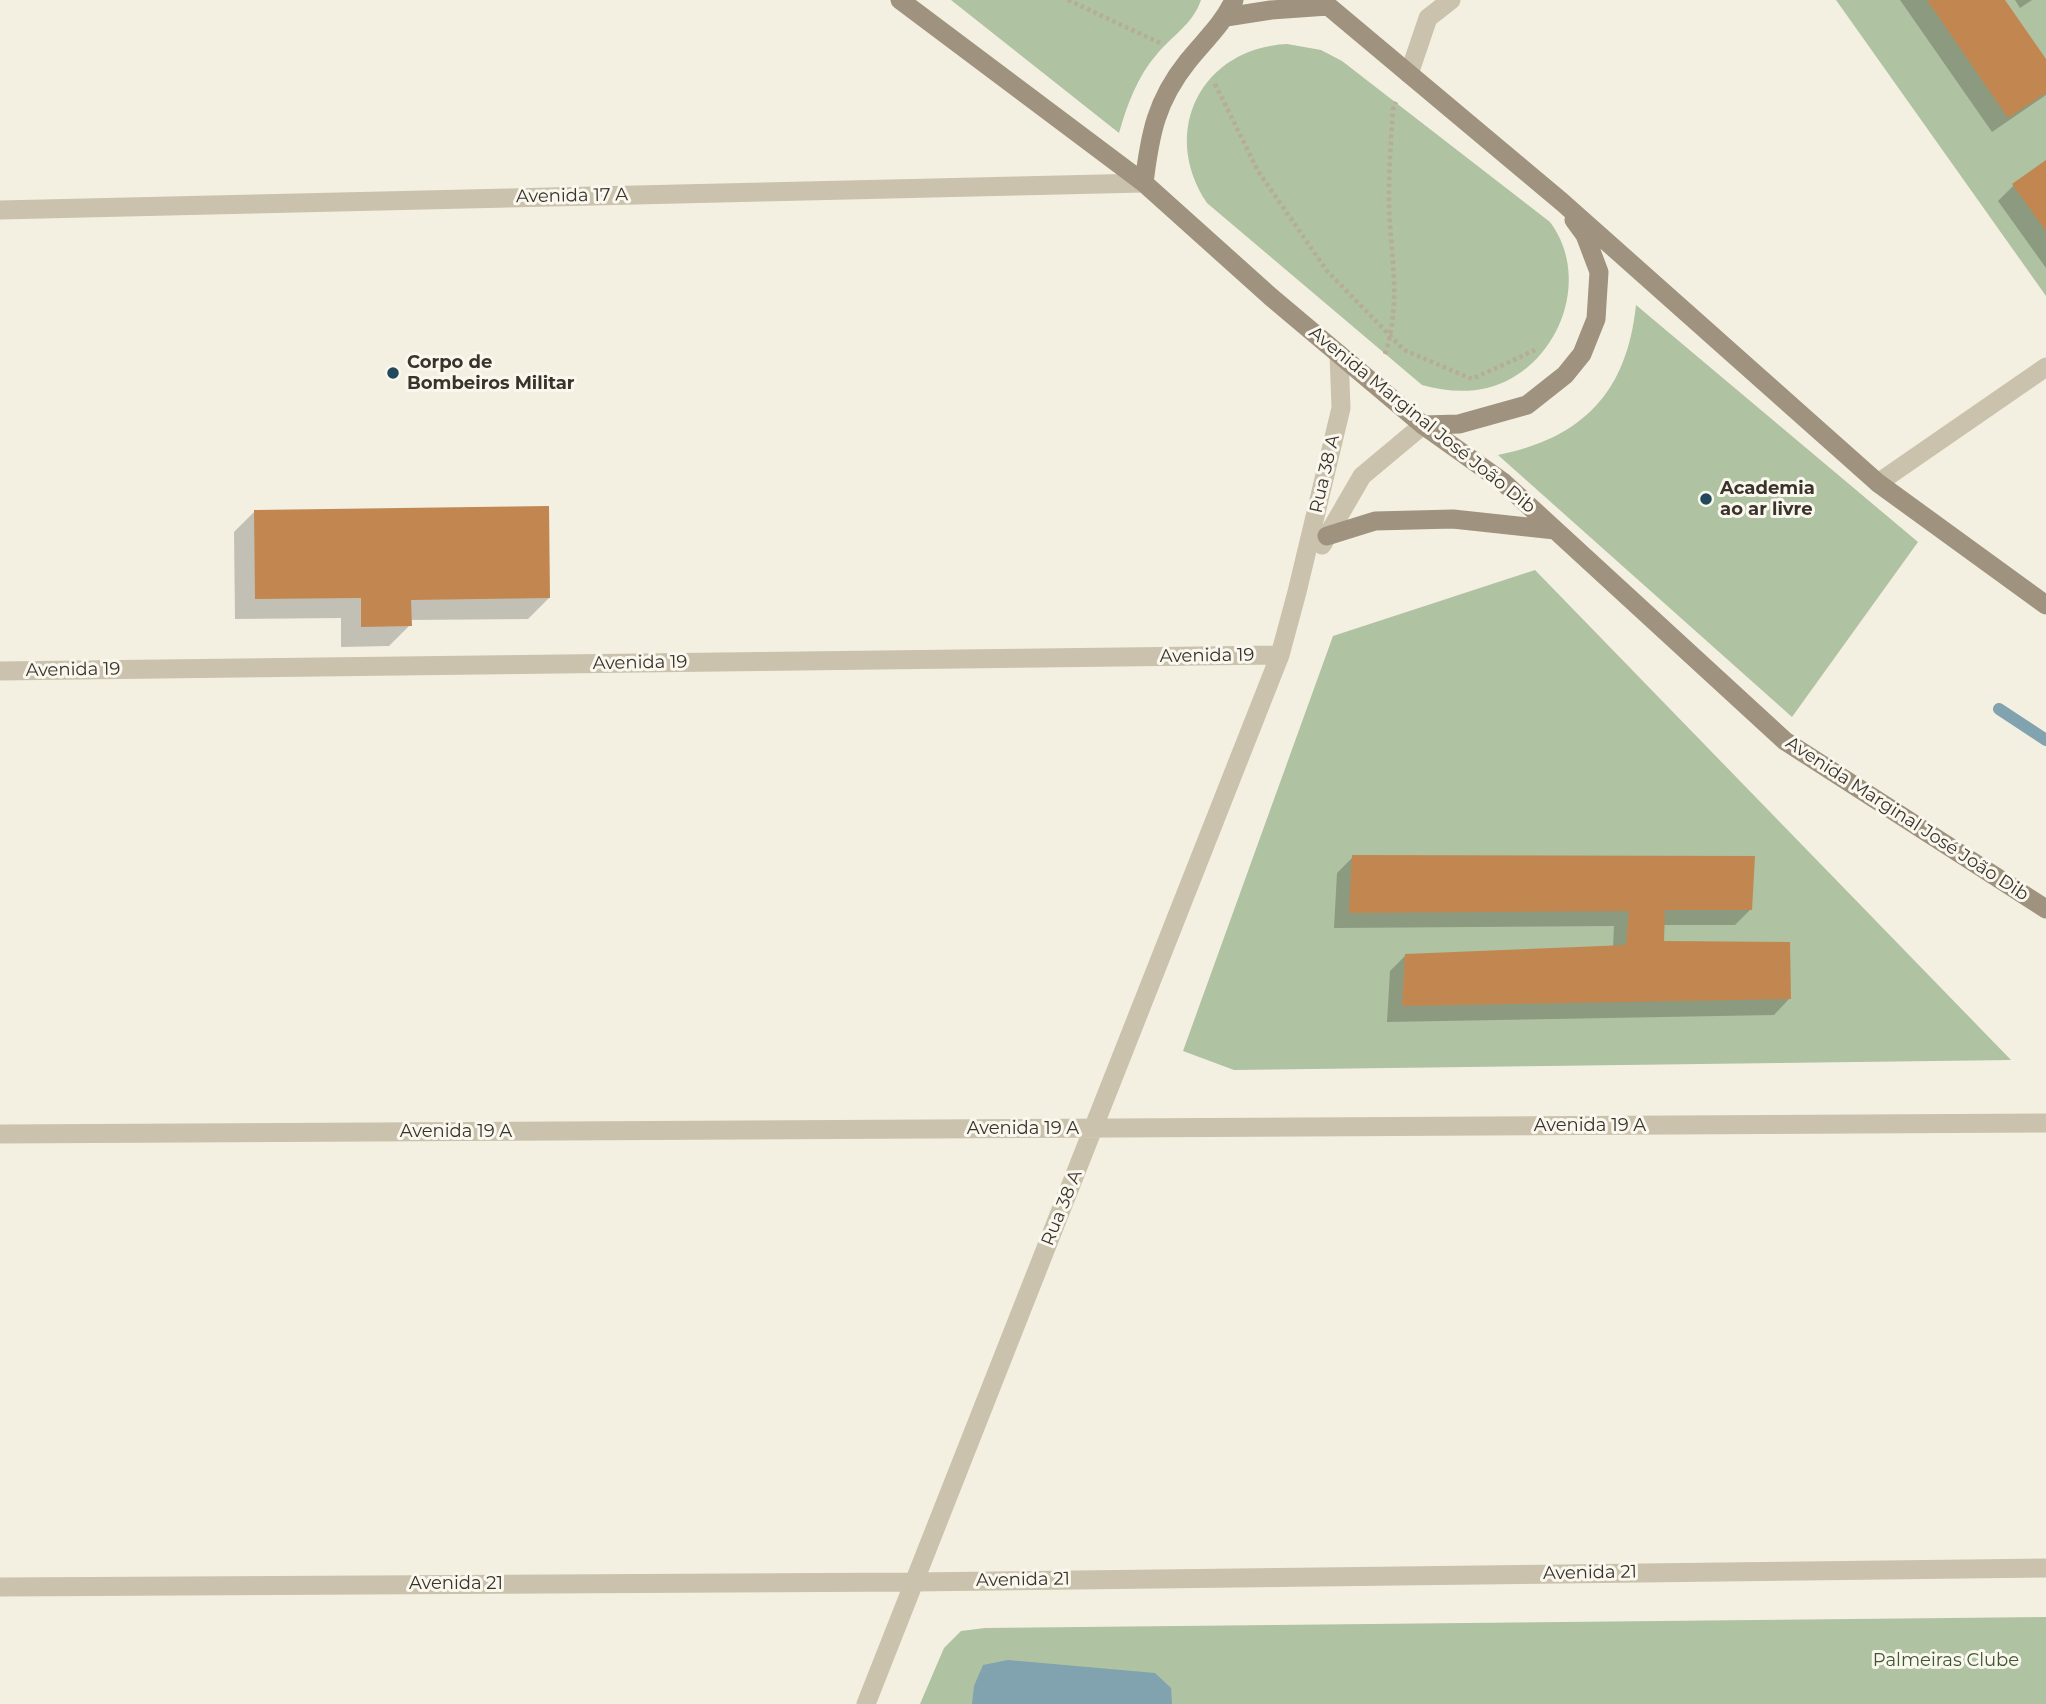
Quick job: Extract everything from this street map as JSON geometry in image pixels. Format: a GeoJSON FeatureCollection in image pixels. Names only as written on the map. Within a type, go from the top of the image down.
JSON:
{"type":"FeatureCollection","features":[{"type":"Feature","properties":{"kind":"main road","name":"Avenida Marginal José João Dib"},"geometry":{"type":"LineString","coordinates":[[900,0],[1144,183],[1423,425],[1503,482],[1785,741],[2046,909]]}},
{"type":"Feature","properties":{"kind":"main road"},"geometry":{"type":"LineString","coordinates":[[1144,183],[1149,141],[1161,102],[1186,63],[1230,9],[1271,10],[1326,1],[1562,202],[1878,483],[2046,605]]}},
{"type":"Feature","properties":{"kind":"main road"},"geometry":{"type":"LineString","coordinates":[[1423,425],[1459,424],[1527,405],[1565,375],[1582,354],[1596,319],[1599,272],[1585,235],[1562,202]]}},
{"type":"Feature","properties":{"kind":"main road"},"geometry":{"type":"LineString","coordinates":[[1327,536],[1375,520],[1453,519],[1555,530]]}},
{"type":"Feature","properties":{"kind":"street"},"geometry":{"type":"LineString","coordinates":[[1409,74],[1428,18],[1451,0]]}},
{"type":"Feature","properties":{"kind":"street","name":"Avenida 17 A"},"geometry":{"type":"LineString","coordinates":[[0,210],[1144,183]]}},
{"type":"Feature","properties":{"kind":"street","name":"Rua 38 A"},"geometry":{"type":"LineString","coordinates":[[866,1704],[1280,655],[1341,408],[1339,354]]}},
{"type":"Feature","properties":{"kind":"street"},"geometry":{"type":"LineString","coordinates":[[1878,483],[2046,368]]}},
{"type":"Feature","properties":{"kind":"street","name":"Rua 38 A"},"geometry":{"type":"LineString","coordinates":[[1297,592],[1362,476],[1423,425]]}},
{"type":"Feature","properties":{"kind":"street","name":"Avenida 19"},"geometry":{"type":"LineString","coordinates":[[0,671],[1280,655]]}},
{"type":"Feature","properties":{"kind":"street","name":"Avenida 19 A"},"geometry":{"type":"LineString","coordinates":[[0,1134],[2046,1123]]}},
{"type":"Feature","properties":{"kind":"street","name":"Avenida 21"},"geometry":{"type":"LineString","coordinates":[[0,1587],[914,1582],[2046,1568]]}},
{"type":"Feature","properties":{"kind":"path"},"geometry":{"type":"LineString","coordinates":[[1068,0],[1160,43]]}},
{"type":"Feature","properties":{"kind":"path"},"geometry":{"type":"LineString","coordinates":[[1375,384],[1391,337],[1396,289],[1388,198],[1392,110],[1409,74]]}},
{"type":"Feature","properties":{"kind":"path"},"geometry":{"type":"LineString","coordinates":[[1215,84],[1258,171],[1327,271],[1404,350],[1472,379],[1535,351]]}},
{"type":"Feature","properties":{"kind":"green space"},"geometry":{"type":"Polygon","coordinates":[[[951,0],[1201,0],[1188,23],[1157,54],[1144,72],[1129,102],[1119,133],[951,0]]]}},
{"type":"Feature","properties":{"kind":"green space"},"geometry":{"type":"Polygon","coordinates":[[[1836,0],[2046,0],[2046,296],[1836,0]]]}},
{"type":"Feature","properties":{"kind":"green space"},"geometry":{"type":"Polygon","coordinates":[[[1287,44],[1321,50],[1342,61],[1550,222],[1563,245],[1568,270],[1568,296],[1561,321],[1549,344],[1532,363],[1511,378],[1487,388],[1463,391],[1422,385],[1207,203],[1193,176],[1187,148],[1189,122],[1197,98],[1212,77],[1232,60],[1257,49],[1287,44]]]}},
{"type":"Feature","properties":{"kind":"green space","name":"Academia ao ar livre"},"geometry":{"type":"Polygon","coordinates":[[[1636,305],[1918,542],[1792,717],[1498,455],[1554,437],[1577,423],[1596,406],[1623,363],[1636,305]]]}},
{"type":"Feature","properties":{"kind":"green space"},"geometry":{"type":"Polygon","coordinates":[[[1535,570],[2011,1060],[1234,1070],[1183,1051],[1333,636],[1535,570]]]}},
{"type":"Feature","properties":{"kind":"green space","name":"Palmeiras Clube"},"geometry":{"type":"Polygon","coordinates":[[[2046,1617],[2046,1704],[920,1704],[944,1648],[961,1631],[985,1628],[2046,1617]]]}},
{"type":"Feature","properties":{"kind":"water"},"geometry":{"type":"Polygon","coordinates":[[[1008,1660],[1155,1673],[1171,1688],[1172,1704],[972,1704],[974,1686],[983,1665],[1008,1660]]]}},
{"type":"Feature","properties":{"kind":"building"},"geometry":{"type":"Polygon","coordinates":[[[1927,0],[2005,0],[2046,59],[2046,93],[2008,118],[1927,0]]]}},
{"type":"Feature","properties":{"kind":"building"},"geometry":{"type":"Polygon","coordinates":[[[2046,160],[2046,231],[2012,184],[2046,160]]]}},
{"type":"Feature","properties":{"kind":"building"},"geometry":{"type":"Polygon","coordinates":[[[549,506],[550,598],[411,600],[412,626],[361,627],[361,598],[255,599],[254,510],[549,506]]]}},
{"type":"Feature","properties":{"kind":"building"},"geometry":{"type":"Polygon","coordinates":[[[1352,855],[1755,856],[1752,910],[1665,910],[1664,941],[1790,942],[1791,999],[1402,1006],[1405,954],[1626,945],[1629,911],[1349,913],[1352,855]]]}},
{"type":"Feature","properties":{"kind":"waterway"},"geometry":{"type":"LineString","coordinates":[[1999,709],[2046,740]]}},
{"type":"Feature","properties":{"kind":"place","name":"Corpo de Bombeiros Militar"},"geometry":{"type":"Point","coordinates":[393,373]}},
{"type":"Feature","properties":{"kind":"place","name":"Academia ao ar livre"},"geometry":{"type":"Point","coordinates":[1706,499]}}]}
